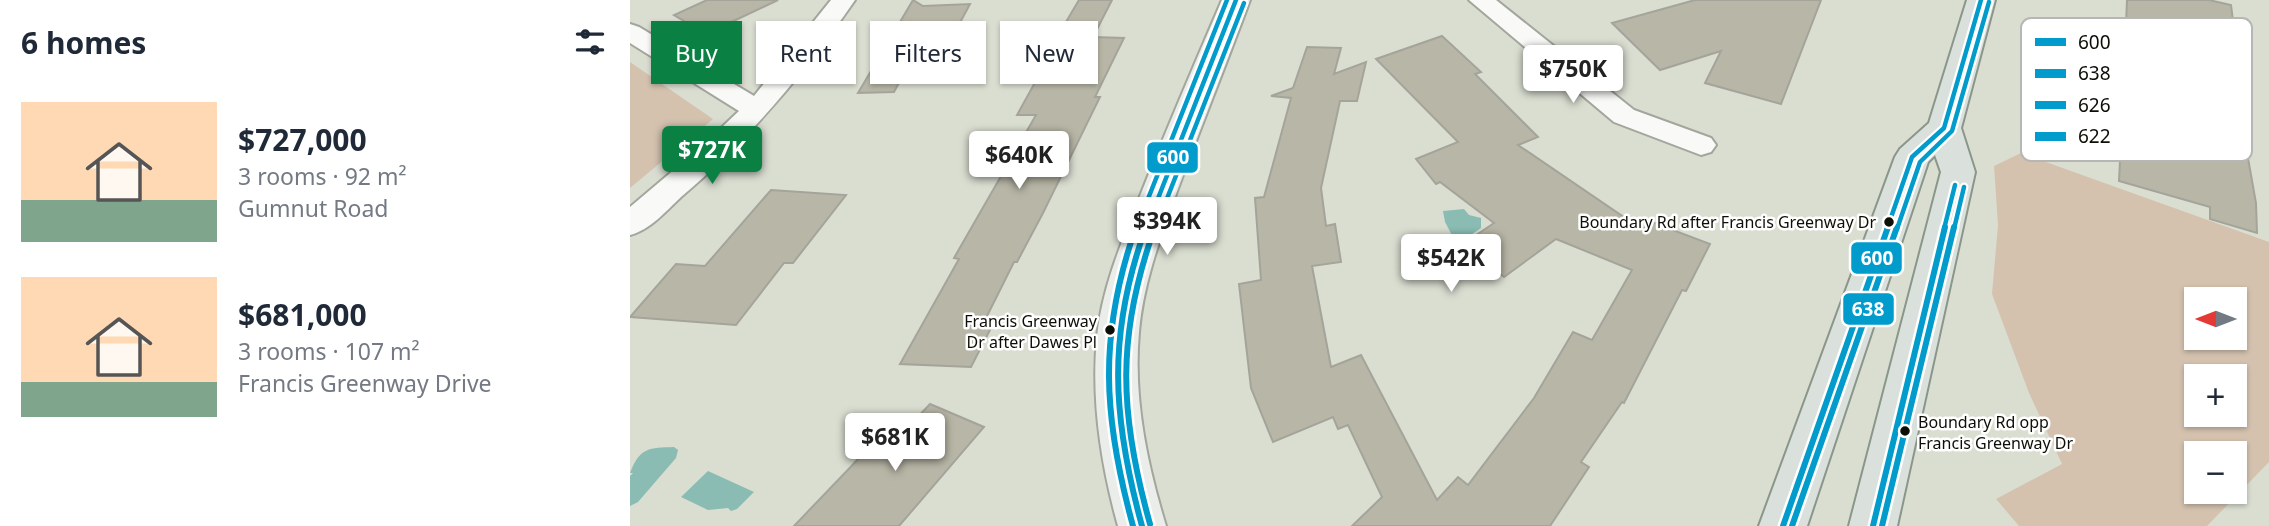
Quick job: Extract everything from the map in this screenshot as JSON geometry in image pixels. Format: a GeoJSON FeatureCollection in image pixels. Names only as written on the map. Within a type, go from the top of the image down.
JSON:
{"type":"FeatureCollection","features":[{"type":"Feature","properties":{"kind":"main road"},"geometry":{"type":"LineString","coordinates":[[1142,526],[1127,464],[1116,383],[1118,335],[1125,292],[1162,185],[1236,0]]}},
{"type":"Feature","properties":{"kind":"main road"},"geometry":{"type":"LineString","coordinates":[[1783,526],[1912,157],[1944,128],[1981,0]]}},
{"type":"Feature","properties":{"kind":"main road"},"geometry":{"type":"LineString","coordinates":[[1873,526],[1958,173],[1944,128]]}},
{"type":"Feature","properties":{"kind":"street"},"geometry":{"type":"LineString","coordinates":[[630,223],[733,135],[757,110],[808,49],[844,0]]}},
{"type":"Feature","properties":{"kind":"street"},"geometry":{"type":"LineString","coordinates":[[1481,0],[1624,116],[1701,145]]}},
{"type":"Feature","properties":{"kind":"street"},"geometry":{"type":"LineString","coordinates":[[630,32],[757,110]]}},
{"type":"Feature","properties":{"kind":"shaded area"},"geometry":{"type":"Polygon","coordinates":[[[630,62],[651,76],[651,84],[662,84],[713,119],[630,188],[630,62]]]}},
{"type":"Feature","properties":{"kind":"shaded area"},"geometry":{"type":"Polygon","coordinates":[[[2021,153],[2021,161],[2043,161],[2269,242],[2269,462],[2247,485],[2247,441],[2184,441],[2184,504],[2228,504],[2207,526],[2019,526],[1996,499],[2062,464],[2029,393],[1992,294],[1998,225],[1994,166],[2021,153]]]}},
{"type":"Feature","properties":{"kind":"water"},"geometry":{"type":"Polygon","coordinates":[[[1464,209],[1469,215],[1481,218],[1481,228],[1462,241],[1454,239],[1445,222],[1443,211],[1464,209]]]}},
{"type":"Feature","properties":{"kind":"water"},"geometry":{"type":"Polygon","coordinates":[[[674,447],[678,450],[676,458],[638,502],[630,506],[630,476],[633,473],[630,473],[638,458],[652,449],[674,447]]]}},
{"type":"Feature","properties":{"kind":"water"},"geometry":{"type":"Polygon","coordinates":[[[708,471],[754,492],[737,509],[731,511],[728,508],[708,510],[681,497],[708,471]]]}},
{"type":"Feature","properties":{"kind":"building"},"geometry":{"type":"Polygon","coordinates":[[[707,0],[778,0],[734,21],[684,21],[674,15],[707,0]]]}},
{"type":"Feature","properties":{"kind":"building"},"geometry":{"type":"Polygon","coordinates":[[[913,0],[923,6],[970,4],[961,21],[901,21],[913,0]]]}},
{"type":"Feature","properties":{"kind":"building"},"geometry":{"type":"Polygon","coordinates":[[[1079,0],[1112,0],[1098,27],[1098,21],[1067,21],[1079,0]]]}},
{"type":"Feature","properties":{"kind":"building"},"geometry":{"type":"Polygon","coordinates":[[[1695,0],[1821,0],[1781,104],[1705,83],[1721,51],[1660,70],[1612,23],[1695,0]]]}},
{"type":"Feature","properties":{"kind":"building"},"geometry":{"type":"Polygon","coordinates":[[[2127,0],[2209,0],[2231,5],[2233,18],[2126,18],[2127,0]]]}},
{"type":"Feature","properties":{"kind":"building"},"geometry":{"type":"Polygon","coordinates":[[[1442,36],[1481,72],[1475,74],[1538,137],[1518,145],[1643,230],[1649,221],[1710,244],[1686,291],[1682,290],[1624,403],[1622,402],[1581,462],[1589,467],[1550,526],[1352,526],[1382,497],[1348,425],[1338,429],[1333,417],[1273,442],[1251,388],[1239,284],[1261,280],[1255,198],[1264,197],[1291,98],[1271,96],[1293,88],[1307,47],[1341,48],[1334,74],[1366,62],[1357,101],[1340,101],[1321,188],[1326,226],[1335,224],[1341,262],[1312,266],[1331,367],[1361,355],[1437,500],[1458,477],[1468,485],[1534,398],[1573,332],[1592,340],[1632,270],[1556,239],[1504,277],[1463,244],[1494,223],[1440,182],[1436,184],[1416,159],[1458,142],[1376,59],[1442,36]]]}},
{"type":"Feature","properties":{"kind":"building"},"geometry":{"type":"Polygon","coordinates":[[[1098,37],[1124,38],[1095,97],[1100,97],[1043,213],[1017,262],[1014,262],[982,326],[992,326],[971,367],[900,364],[959,259],[954,258],[1036,115],[1017,115],[1034,84],[1098,84],[1098,37]]]}},
{"type":"Feature","properties":{"kind":"building"},"geometry":{"type":"Polygon","coordinates":[[[870,73],[870,84],[898,84],[894,92],[858,93],[870,73]]]}},
{"type":"Feature","properties":{"kind":"building"},"geometry":{"type":"Polygon","coordinates":[[[2120,161],[2249,161],[2256,203],[2257,233],[2210,219],[2210,207],[2119,181],[2120,161]]]}},
{"type":"Feature","properties":{"kind":"building"},"geometry":{"type":"Polygon","coordinates":[[[771,190],[846,195],[793,263],[784,263],[736,325],[630,317],[676,264],[705,266],[771,190]]]}},
{"type":"Feature","properties":{"kind":"building"},"geometry":{"type":"Polygon","coordinates":[[[930,404],[984,427],[899,526],[794,526],[885,431],[899,437],[930,404]]]}},
{"type":"Feature","properties":{"kind":"transit line","name":"622"},"geometry":{"type":"LineString","coordinates":[[1133,526],[1112,433],[1108,385],[1111,318],[1136,228],[1227,0]]}},
{"type":"Feature","properties":{"kind":"transit line","name":"600"},"geometry":{"type":"LineString","coordinates":[[1142,526],[1121,433],[1117,385],[1120,319],[1144,232],[1236,0]]}},
{"type":"Feature","properties":{"kind":"transit line","name":"600"},"geometry":{"type":"LineString","coordinates":[[1783,526],[1912,157],[1944,128],[1981,0]]}},
{"type":"Feature","properties":{"kind":"transit line","name":"638"},"geometry":{"type":"LineString","coordinates":[[1792,526],[1920,162],[1952,131],[1989,2]]}},
{"type":"Feature","properties":{"kind":"transit line","name":"626"},"geometry":{"type":"LineString","coordinates":[[1150,524],[1133,454],[1126,406],[1125,358],[1129,316],[1154,230],[1244,3]]}},
{"type":"Feature","properties":{"kind":"transit line","name":"600"},"geometry":{"type":"LineString","coordinates":[[1873,526],[1955,185]]}},
{"type":"Feature","properties":{"kind":"transit line","name":"638"},"geometry":{"type":"LineString","coordinates":[[1882,526],[1964,187]]}},
{"type":"Feature","properties":{"kind":"place","name":"Boundary Rd after Francis Greenway Dr"},"geometry":{"type":"Point","coordinates":[1889,222]}},
{"type":"Feature","properties":{"kind":"place","name":"Francis Greenway Dr after Dawes Pl"},"geometry":{"type":"Point","coordinates":[1110,330]}},
{"type":"Feature","properties":{"kind":"place","name":"Boundary Rd opp Francis Greenway Dr"},"geometry":{"type":"Point","coordinates":[1905,431]}}]}
